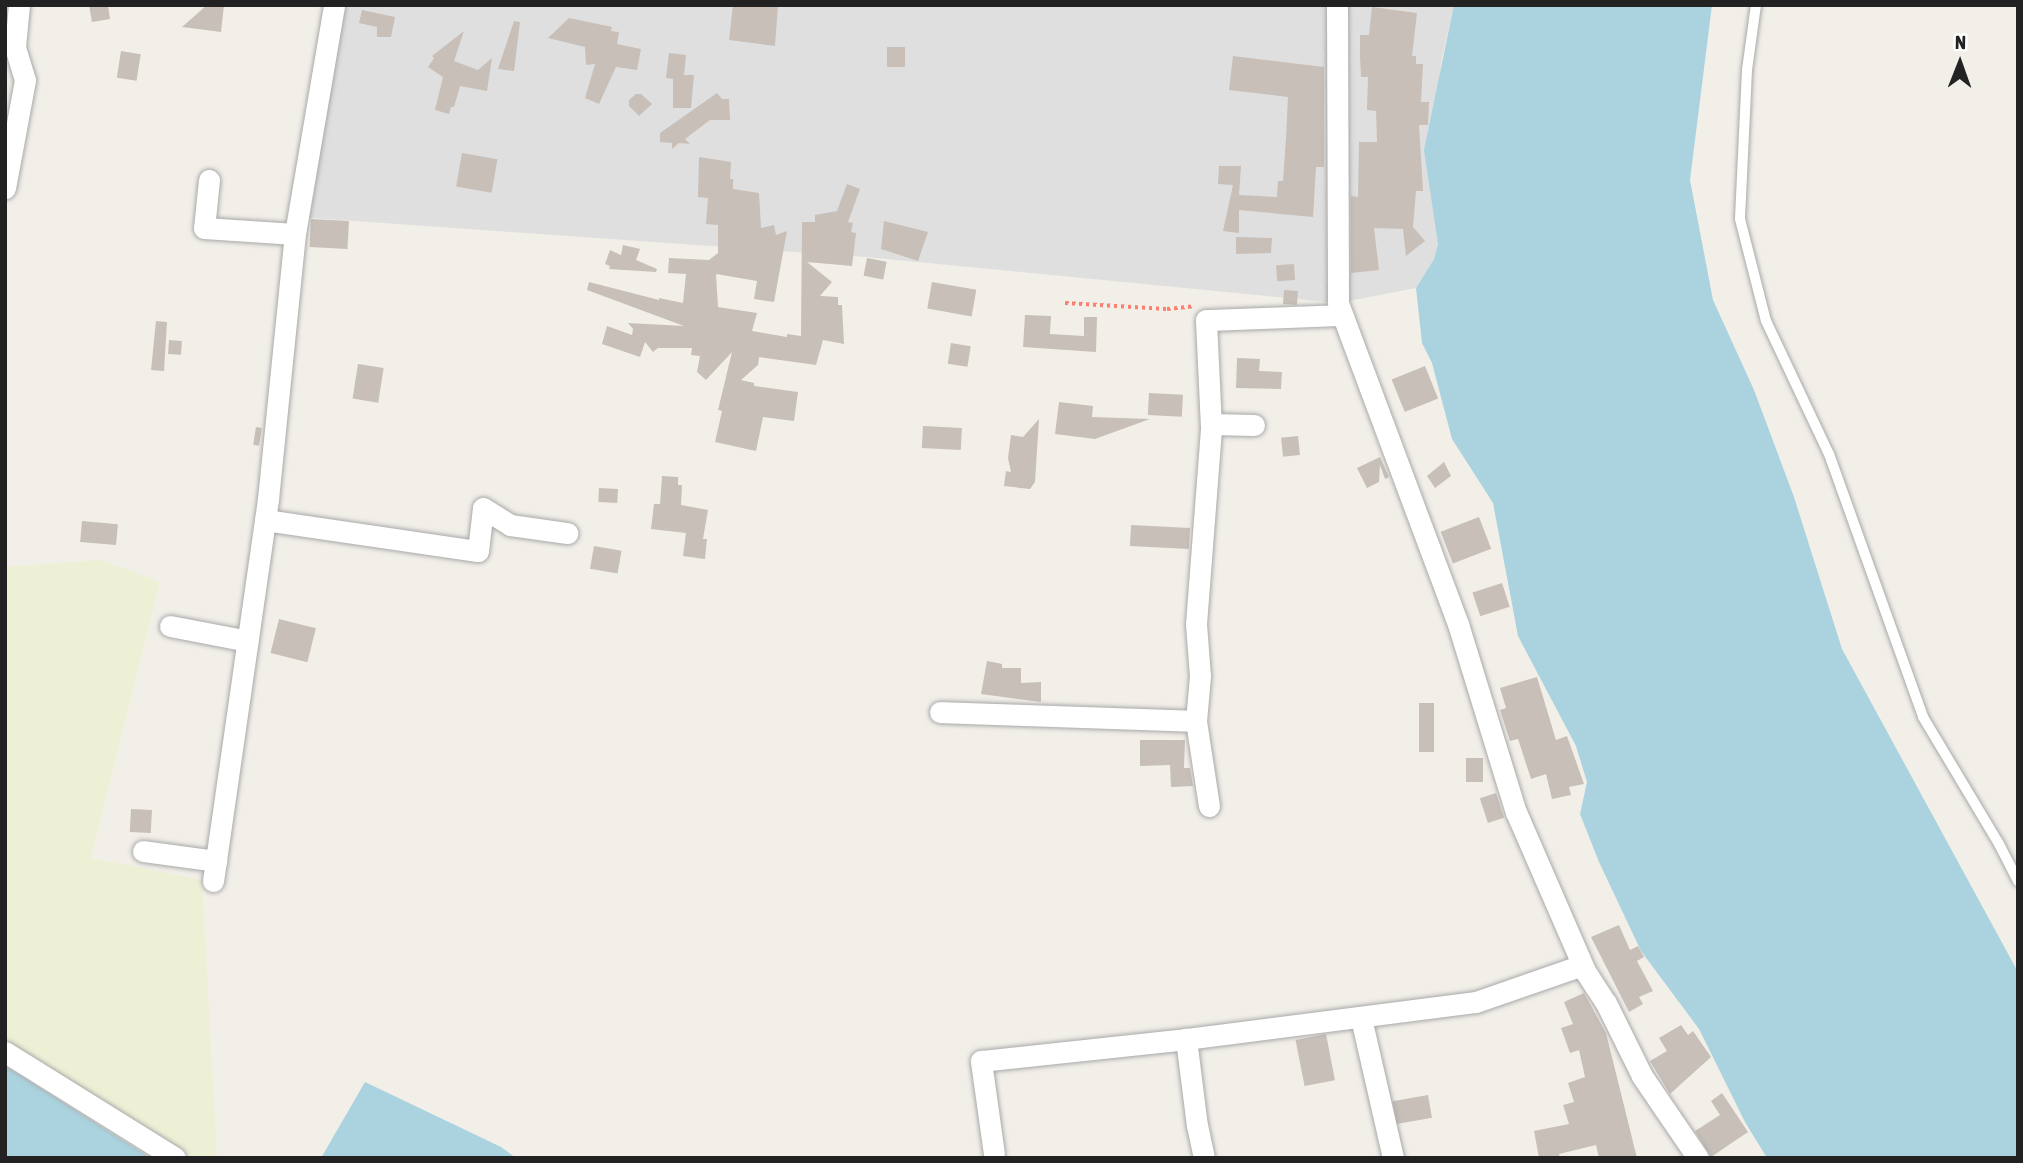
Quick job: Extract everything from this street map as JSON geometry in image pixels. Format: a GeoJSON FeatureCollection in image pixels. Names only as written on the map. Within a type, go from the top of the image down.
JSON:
{"type":"FeatureCollection","features":[{"type":"Feature","properties":{"kind":"street"},"geometry":{"type":"LineString","coordinates":[[5,188],[25,80],[15,47],[19,5]]}},
{"type":"Feature","properties":{"kind":"street"},"geometry":{"type":"LineString","coordinates":[[142,850],[214,871],[265,520],[295,234],[334,5]]}},
{"type":"Feature","properties":{"kind":"street"},"geometry":{"type":"LineString","coordinates":[[1337,5],[1338,303],[1458,624],[1516,812],[1583,965],[1606,1003],[1642,1076],[1698,1158]]}},
{"type":"Feature","properties":{"kind":"street"},"geometry":{"type":"LineString","coordinates":[[209,180],[204,228],[295,234]]}},
{"type":"Feature","properties":{"kind":"street"},"geometry":{"type":"LineString","coordinates":[[1209,806],[1196,721],[1200,676],[1196,624],[1211,424],[1206,320],[1342,315]]}},
{"type":"Feature","properties":{"kind":"street"},"geometry":{"type":"LineString","coordinates":[[1211,424],[1254,425]]}},
{"type":"Feature","properties":{"kind":"street"},"geometry":{"type":"LineString","coordinates":[[265,520],[478,551],[483,508],[510,525],[566,533]]}},
{"type":"Feature","properties":{"kind":"street"},"geometry":{"type":"LineString","coordinates":[[170,626],[248,640]]}},
{"type":"Feature","properties":{"kind":"street"},"geometry":{"type":"LineString","coordinates":[[940,712],[1196,721]]}},
{"type":"Feature","properties":{"kind":"street"},"geometry":{"type":"LineString","coordinates":[[994,1154],[981,1062],[1476,1002],[1583,965]]}},
{"type":"Feature","properties":{"kind":"street"},"geometry":{"type":"LineString","coordinates":[[1361,1018],[1393,1158]]}},
{"type":"Feature","properties":{"kind":"street"},"geometry":{"type":"LineString","coordinates":[[1186,1039],[1197,1126],[1204,1158]]}},
{"type":"Feature","properties":{"kind":"street"},"geometry":{"type":"LineString","coordinates":[[5,1052],[175,1158]]}},
{"type":"Feature","properties":{"kind":"lane"},"geometry":{"type":"LineString","coordinates":[[1756,5],[1747,70],[1740,219],[1766,321],[1829,454],[1923,717],[1999,844],[2018,881]]}},
{"type":"Feature","properties":{"kind":"path"},"geometry":{"type":"LineString","coordinates":[[1065,303],[1167,309],[1208,305],[1206,320]]}},
{"type":"Feature","properties":{"kind":"shaded area"},"geometry":{"type":"Polygon","coordinates":[[[334,5],[1454,5],[1441,63],[1430,187],[1438,244],[1434,259],[1416,288],[1338,303],[866,257],[298,217],[334,5]]]}},
{"type":"Feature","properties":{"kind":"green space"},"geometry":{"type":"Polygon","coordinates":[[[101,560],[160,582],[91,858],[202,880],[217,1158],[193,1158],[5,1040],[5,567],[101,560]]]}},
{"type":"Feature","properties":{"kind":"water"},"geometry":{"type":"Polygon","coordinates":[[[1454,5],[1712,5],[1690,180],[1713,300],[1754,390],[1794,497],[1842,649],[2018,972],[2018,1158],[1767,1158],[1745,1122],[1699,1029],[1641,951],[1599,862],[1580,814],[1587,782],[1576,746],[1518,636],[1493,503],[1452,439],[1432,363],[1422,343],[1416,288],[1434,259],[1438,244],[1424,150],[1454,5]]]}},
{"type":"Feature","properties":{"kind":"water"},"geometry":{"type":"Polygon","coordinates":[[[5,1066],[28,1080],[151,1158],[5,1158],[5,1066]]]}},
{"type":"Feature","properties":{"kind":"water"},"geometry":{"type":"Polygon","coordinates":[[[365,1082],[501,1147],[516,1158],[321,1158],[365,1082]]]}},
{"type":"Feature","properties":{"kind":"building"},"geometry":{"type":"Polygon","coordinates":[[[89,5],[108,5],[110,19],[92,22],[89,5]]]}},
{"type":"Feature","properties":{"kind":"building"},"geometry":{"type":"Polygon","coordinates":[[[207,5],[224,5],[221,32],[182,27],[207,5]]]}},
{"type":"Feature","properties":{"kind":"building"},"geometry":{"type":"Polygon","coordinates":[[[733,5],[778,5],[775,46],[729,40],[733,5]]]}},
{"type":"Feature","properties":{"kind":"building"},"geometry":{"type":"Polygon","coordinates":[[[1372,7],[1417,13],[1412,56],[1416,56],[1416,64],[1423,64],[1421,102],[1429,102],[1428,125],[1419,125],[1423,191],[1416,191],[1413,227],[1425,241],[1406,256],[1403,229],[1374,228],[1379,270],[1351,273],[1351,196],[1358,197],[1359,142],[1377,142],[1376,111],[1367,110],[1368,77],[1361,77],[1360,57],[1360,35],[1369,35],[1372,7]]]}},
{"type":"Feature","properties":{"kind":"building"},"geometry":{"type":"Polygon","coordinates":[[[362,10],[395,17],[391,37],[377,37],[377,27],[359,23],[362,10]]]}},
{"type":"Feature","properties":{"kind":"building"},"geometry":{"type":"Polygon","coordinates":[[[569,18],[612,27],[611,31],[619,32],[617,44],[641,49],[637,70],[616,67],[599,104],[585,98],[595,64],[586,65],[585,47],[548,38],[569,18]]]}},
{"type":"Feature","properties":{"kind":"building"},"geometry":{"type":"Polygon","coordinates":[[[514,21],[520,22],[514,71],[498,69],[514,21]]]}},
{"type":"Feature","properties":{"kind":"building"},"geometry":{"type":"Polygon","coordinates":[[[464,31],[454,61],[478,70],[492,58],[487,91],[460,86],[449,114],[435,110],[443,77],[428,67],[434,58],[432,56],[464,31]]]}},
{"type":"Feature","properties":{"kind":"building"},"geometry":{"type":"Polygon","coordinates":[[[887,47],[905,47],[905,67],[887,67],[887,47]]]}},
{"type":"Feature","properties":{"kind":"building"},"geometry":{"type":"Polygon","coordinates":[[[121,51],[141,54],[137,81],[117,78],[121,51]]]}},
{"type":"Feature","properties":{"kind":"building"},"geometry":{"type":"Polygon","coordinates":[[[669,53],[686,55],[684,75],[694,75],[691,108],[673,108],[673,79],[666,78],[669,53]]]}},
{"type":"Feature","properties":{"kind":"building"},"geometry":{"type":"Polygon","coordinates":[[[1233,56],[1324,67],[1324,167],[1316,167],[1313,217],[1239,210],[1239,233],[1223,231],[1233,185],[1218,184],[1219,166],[1241,166],[1239,195],[1277,197],[1278,181],[1283,181],[1286,138],[1288,97],[1229,90],[1233,56]]]}},
{"type":"Feature","properties":{"kind":"building"},"geometry":{"type":"Polygon","coordinates":[[[717,93],[722,99],[729,99],[730,120],[710,120],[685,139],[690,144],[679,143],[672,149],[672,143],[660,142],[660,133],[717,93]]]}},
{"type":"Feature","properties":{"kind":"building"},"geometry":{"type":"Polygon","coordinates":[[[636,94],[641,94],[652,104],[639,116],[629,106],[629,100],[636,94]]]}},
{"type":"Feature","properties":{"kind":"building"},"geometry":{"type":"Polygon","coordinates":[[[462,153],[497,159],[492,193],[456,186],[462,153]]]}},
{"type":"Feature","properties":{"kind":"building"},"geometry":{"type":"Polygon","coordinates":[[[699,157],[731,162],[730,179],[733,179],[733,189],[759,193],[761,228],[774,225],[776,235],[787,231],[774,302],[754,299],[757,281],[716,274],[718,307],[757,313],[752,331],[787,337],[787,334],[801,336],[802,222],[815,222],[815,215],[837,211],[847,184],[860,189],[848,222],[853,223],[851,232],[856,233],[852,266],[807,262],[832,282],[820,296],[838,297],[838,305],[842,305],[844,344],[823,340],[816,365],[759,357],[758,365],[741,380],[754,383],[754,386],[798,392],[794,421],[763,417],[756,451],[715,442],[722,411],[718,410],[732,352],[706,380],[697,372],[700,356],[691,355],[692,348],[658,348],[653,352],[645,342],[640,357],[602,344],[607,326],[632,335],[633,329],[628,323],[684,326],[587,290],[589,282],[659,300],[683,303],[686,274],[668,273],[669,258],[709,260],[718,253],[718,225],[706,224],[708,198],[698,197],[699,157]]]}},
{"type":"Feature","properties":{"kind":"building"},"geometry":{"type":"Polygon","coordinates":[[[311,219],[349,221],[347,249],[310,247],[311,219]]]}},
{"type":"Feature","properties":{"kind":"building"},"geometry":{"type":"Polygon","coordinates":[[[884,221],[928,232],[918,261],[881,249],[884,221]]]}},
{"type":"Feature","properties":{"kind":"building"},"geometry":{"type":"Polygon","coordinates":[[[1236,237],[1272,238],[1271,253],[1236,254],[1236,237]]]}},
{"type":"Feature","properties":{"kind":"building"},"geometry":{"type":"Polygon","coordinates":[[[623,245],[640,249],[636,260],[657,269],[656,272],[609,269],[610,266],[605,264],[610,250],[621,255],[623,245]]]}},
{"type":"Feature","properties":{"kind":"building"},"geometry":{"type":"Polygon","coordinates":[[[867,258],[887,262],[883,279],[864,276],[867,258]]]}},
{"type":"Feature","properties":{"kind":"building"},"geometry":{"type":"Polygon","coordinates":[[[1294,264],[1295,280],[1277,281],[1276,265],[1294,264]]]}},
{"type":"Feature","properties":{"kind":"building"},"geometry":{"type":"Polygon","coordinates":[[[932,282],[976,290],[972,316],[927,309],[932,282]]]}},
{"type":"Feature","properties":{"kind":"building"},"geometry":{"type":"Polygon","coordinates":[[[1284,290],[1298,291],[1297,305],[1283,304],[1284,290]]]}},
{"type":"Feature","properties":{"kind":"building"},"geometry":{"type":"Polygon","coordinates":[[[1025,315],[1051,316],[1050,334],[1084,336],[1084,317],[1097,317],[1096,352],[1023,347],[1025,315]]]}},
{"type":"Feature","properties":{"kind":"building"},"geometry":{"type":"Polygon","coordinates":[[[156,321],[167,322],[164,371],[151,370],[156,321]]]}},
{"type":"Feature","properties":{"kind":"building"},"geometry":{"type":"Polygon","coordinates":[[[169,340],[182,341],[181,355],[168,354],[169,340]]]}},
{"type":"Feature","properties":{"kind":"building"},"geometry":{"type":"Polygon","coordinates":[[[951,343],[971,346],[967,367],[948,364],[951,343]]]}},
{"type":"Feature","properties":{"kind":"building"},"geometry":{"type":"Polygon","coordinates":[[[1237,358],[1260,359],[1259,371],[1282,372],[1281,389],[1236,388],[1237,358]]]}},
{"type":"Feature","properties":{"kind":"building"},"geometry":{"type":"Polygon","coordinates":[[[358,364],[384,368],[378,403],[353,399],[358,364]]]}},
{"type":"Feature","properties":{"kind":"building"},"geometry":{"type":"Polygon","coordinates":[[[1425,366],[1438,398],[1405,412],[1392,379],[1425,366]]]}},
{"type":"Feature","properties":{"kind":"building"},"geometry":{"type":"Polygon","coordinates":[[[1149,393],[1183,395],[1182,417],[1148,415],[1149,393]]]}},
{"type":"Feature","properties":{"kind":"building"},"geometry":{"type":"Polygon","coordinates":[[[1059,402],[1093,406],[1092,417],[1150,419],[1095,439],[1055,434],[1059,402]]]}},
{"type":"Feature","properties":{"kind":"building"},"geometry":{"type":"Polygon","coordinates":[[[1039,419],[1035,482],[1030,489],[1004,486],[1006,471],[1011,472],[1008,458],[1011,435],[1023,437],[1039,419]]]}},
{"type":"Feature","properties":{"kind":"building"},"geometry":{"type":"Polygon","coordinates":[[[923,426],[962,428],[961,450],[922,448],[923,426]]]}},
{"type":"Feature","properties":{"kind":"building"},"geometry":{"type":"Polygon","coordinates":[[[256,427],[262,428],[259,446],[253,445],[256,427]]]}},
{"type":"Feature","properties":{"kind":"building"},"geometry":{"type":"Polygon","coordinates":[[[1298,436],[1300,455],[1283,457],[1281,438],[1298,436]]]}},
{"type":"Feature","properties":{"kind":"building"},"geometry":{"type":"Polygon","coordinates":[[[1380,457],[1389,477],[1385,479],[1380,465],[1379,482],[1367,488],[1357,468],[1380,457]]]}},
{"type":"Feature","properties":{"kind":"building"},"geometry":{"type":"Polygon","coordinates":[[[1444,462],[1451,476],[1435,488],[1427,476],[1444,462]]]}},
{"type":"Feature","properties":{"kind":"building"},"geometry":{"type":"Polygon","coordinates":[[[662,476],[678,477],[678,485],[682,485],[681,505],[708,510],[703,539],[707,539],[705,559],[683,556],[686,533],[651,529],[654,504],[660,504],[662,476]]]}},
{"type":"Feature","properties":{"kind":"building"},"geometry":{"type":"Polygon","coordinates":[[[599,488],[618,489],[617,503],[598,502],[599,488]]]}},
{"type":"Feature","properties":{"kind":"building"},"geometry":{"type":"Polygon","coordinates":[[[1479,517],[1491,549],[1453,563],[1441,532],[1479,517]]]}},
{"type":"Feature","properties":{"kind":"building"},"geometry":{"type":"Polygon","coordinates":[[[82,521],[118,524],[116,545],[80,542],[82,521]]]}},
{"type":"Feature","properties":{"kind":"building"},"geometry":{"type":"Polygon","coordinates":[[[1131,525],[1190,528],[1189,549],[1130,546],[1131,525]]]}},
{"type":"Feature","properties":{"kind":"building"},"geometry":{"type":"Polygon","coordinates":[[[594,546],[622,551],[618,574],[590,569],[594,546]]]}},
{"type":"Feature","properties":{"kind":"building"},"geometry":{"type":"Polygon","coordinates":[[[1502,583],[1510,607],[1480,616],[1473,593],[1502,583]]]}},
{"type":"Feature","properties":{"kind":"building"},"geometry":{"type":"Polygon","coordinates":[[[279,619],[316,628],[307,662],[271,653],[279,619]]]}},
{"type":"Feature","properties":{"kind":"building"},"geometry":{"type":"Polygon","coordinates":[[[987,661],[1002,664],[1002,668],[1021,668],[1021,683],[1041,682],[1041,702],[981,694],[987,661]]]}},
{"type":"Feature","properties":{"kind":"building"},"geometry":{"type":"Polygon","coordinates":[[[1537,677],[1556,740],[1567,736],[1584,784],[1569,787],[1571,795],[1552,799],[1546,774],[1531,779],[1518,739],[1510,741],[1500,710],[1506,708],[1500,688],[1537,677]]]}},
{"type":"Feature","properties":{"kind":"building"},"geometry":{"type":"Polygon","coordinates":[[[1419,703],[1434,703],[1434,752],[1419,752],[1419,703]]]}},
{"type":"Feature","properties":{"kind":"building"},"geometry":{"type":"Polygon","coordinates":[[[1140,740],[1185,740],[1184,768],[1190,768],[1193,786],[1171,787],[1170,765],[1140,766],[1140,740]]]}},
{"type":"Feature","properties":{"kind":"building"},"geometry":{"type":"Polygon","coordinates":[[[1466,758],[1483,758],[1483,782],[1466,782],[1466,758]]]}},
{"type":"Feature","properties":{"kind":"building"},"geometry":{"type":"Polygon","coordinates":[[[1496,793],[1504,818],[1488,823],[1480,798],[1496,793]]]}},
{"type":"Feature","properties":{"kind":"building"},"geometry":{"type":"Polygon","coordinates":[[[131,809],[152,810],[151,833],[130,832],[131,809]]]}},
{"type":"Feature","properties":{"kind":"building"},"geometry":{"type":"Polygon","coordinates":[[[1619,925],[1630,950],[1638,946],[1644,957],[1637,961],[1653,991],[1639,997],[1643,1004],[1629,1012],[1591,937],[1619,925]]]}},
{"type":"Feature","properties":{"kind":"building"},"geometry":{"type":"Polygon","coordinates":[[[1584,993],[1606,1033],[1637,1158],[1599,1158],[1596,1145],[1559,1154],[1560,1158],[1539,1158],[1534,1131],[1569,1124],[1563,1105],[1574,1102],[1568,1083],[1585,1077],[1579,1050],[1570,1053],[1561,1028],[1573,1024],[1564,1002],[1584,993]]]}},
{"type":"Feature","properties":{"kind":"building"},"geometry":{"type":"Polygon","coordinates":[[[1681,1025],[1688,1035],[1693,1031],[1711,1057],[1670,1094],[1650,1061],[1667,1051],[1659,1038],[1681,1025]]]}},
{"type":"Feature","properties":{"kind":"building"},"geometry":{"type":"Polygon","coordinates":[[[1326,1034],[1335,1080],[1305,1086],[1296,1040],[1326,1034]]]}},
{"type":"Feature","properties":{"kind":"building"},"geometry":{"type":"Polygon","coordinates":[[[1722,1093],[1748,1132],[1711,1157],[1695,1131],[1720,1115],[1711,1101],[1722,1093]]]}},
{"type":"Feature","properties":{"kind":"building"},"geometry":{"type":"Polygon","coordinates":[[[1428,1095],[1432,1118],[1397,1124],[1393,1101],[1428,1095]]]}}]}
